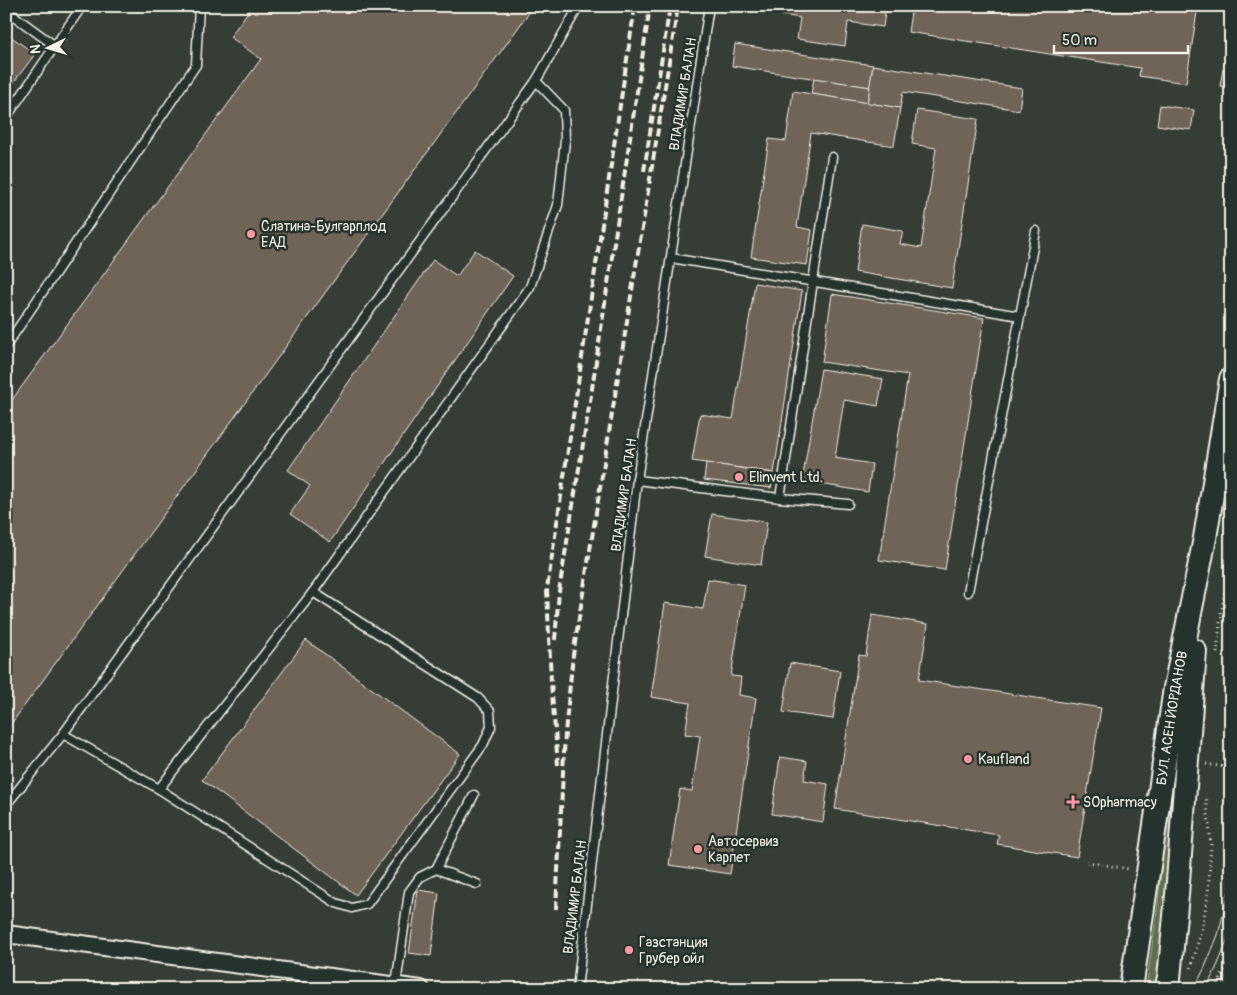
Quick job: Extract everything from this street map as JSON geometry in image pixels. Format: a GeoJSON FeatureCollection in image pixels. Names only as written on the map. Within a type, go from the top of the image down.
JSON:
{"type":"FeatureCollection","features":[{"type":"Feature","properties":{"kind":"main road","name":"БУЛ. АСЕН ЙОРДАНОВ"},"geometry":{"type":"LineString","coordinates":[[1131,989],[1175,688],[1206,538],[1223,478],[1231,379]]}},
{"type":"Feature","properties":{"kind":"main road","name":"БУЛ. АСЕН ЙОРДАНОВ"},"geometry":{"type":"LineString","coordinates":[[1166,989],[1169,978],[1176,904],[1192,690],[1206,538]]}},
{"type":"Feature","properties":{"kind":"street"},"geometry":{"type":"LineString","coordinates":[[6,934],[421,989]]}},
{"type":"Feature","properties":{"kind":"lane"},"geometry":{"type":"LineString","coordinates":[[6,118],[82,6]]}},
{"type":"Feature","properties":{"kind":"lane"},"geometry":{"type":"LineString","coordinates":[[6,346],[196,65],[199,6]]}},
{"type":"Feature","properties":{"kind":"lane"},"geometry":{"type":"LineString","coordinates":[[7,803],[63,734],[536,81],[579,6]]}},
{"type":"Feature","properties":{"kind":"lane","name":"ВЛАДИМИР БАЛАН"},"geometry":{"type":"LineString","coordinates":[[577,989],[637,480],[709,6]]}},
{"type":"Feature","properties":{"kind":"lane"},"geometry":{"type":"LineString","coordinates":[[6,10],[55,46]]}},
{"type":"Feature","properties":{"kind":"lane"},"geometry":{"type":"LineString","coordinates":[[159,789],[313,592],[530,287],[558,205],[565,140],[564,110],[536,81]]}},
{"type":"Feature","properties":{"kind":"lane"},"geometry":{"type":"LineString","coordinates":[[780,498],[832,158]]}},
{"type":"Feature","properties":{"kind":"lane"},"geometry":{"type":"LineString","coordinates":[[968,592],[1036,231]]}},
{"type":"Feature","properties":{"kind":"lane"},"geometry":{"type":"LineString","coordinates":[[671,258],[1020,316]]}},
{"type":"Feature","properties":{"kind":"lane"},"geometry":{"type":"LineString","coordinates":[[637,480],[780,498],[848,504]]}},
{"type":"Feature","properties":{"kind":"lane"},"geometry":{"type":"LineString","coordinates":[[63,734],[159,789],[336,904],[352,908],[366,904],[483,745],[491,727],[490,711],[478,698],[313,592]]}},
{"type":"Feature","properties":{"kind":"lane"},"geometry":{"type":"LineString","coordinates":[[396,986],[409,892],[420,877],[436,869],[474,795]]}},
{"type":"Feature","properties":{"kind":"lane"},"geometry":{"type":"LineString","coordinates":[[436,869],[477,884]]}},
{"type":"Feature","properties":{"kind":"path"},"geometry":{"type":"LineString","coordinates":[[1216,661],[1221,614],[1231,554]]}},
{"type":"Feature","properties":{"kind":"path"},"geometry":{"type":"LineString","coordinates":[[1206,773],[1207,756]]}},
{"type":"Feature","properties":{"kind":"path"},"geometry":{"type":"LineString","coordinates":[[1206,764],[1231,768]]}},
{"type":"Feature","properties":{"kind":"path"},"geometry":{"type":"LineString","coordinates":[[1190,970],[1202,928],[1208,895],[1211,844],[1206,788]]}},
{"type":"Feature","properties":{"kind":"path"},"geometry":{"type":"LineString","coordinates":[[1087,862],[1132,870]]}},
{"type":"Feature","properties":{"kind":"path"},"geometry":{"type":"LineString","coordinates":[[1202,928],[1208,930]]}},
{"type":"Feature","properties":{"kind":"path"},"geometry":{"type":"LineString","coordinates":[[1216,989],[1231,955]]}},
{"type":"Feature","properties":{"kind":"green space"},"geometry":{"type":"Polygon","coordinates":[[[1179,718],[1181,746],[1157,988],[1146,989],[1158,903],[1166,812],[1179,718]]]}},
{"type":"Feature","properties":{"kind":"building","name":"Слатина-Булгарплод ЕАД"},"geometry":{"type":"Polygon","coordinates":[[[252,6],[293,6],[302,12],[306,6],[534,6],[6,731],[6,408],[261,59],[230,37],[252,6]]]}},
{"type":"Feature","properties":{"kind":"building"},"geometry":{"type":"Polygon","coordinates":[[[783,6],[886,6],[883,27],[848,22],[845,46],[797,39],[800,18],[782,15],[783,6]]]}},
{"type":"Feature","properties":{"kind":"building"},"geometry":{"type":"Polygon","coordinates":[[[912,6],[1198,6],[1186,83],[1139,76],[1140,68],[908,32],[912,6]]]}},
{"type":"Feature","properties":{"kind":"building"},"geometry":{"type":"Polygon","coordinates":[[[6,33],[35,54],[6,93],[6,33]]]}},
{"type":"Feature","properties":{"kind":"building"},"geometry":{"type":"Polygon","coordinates":[[[735,44],[873,65],[870,87],[732,66],[735,44]]]}},
{"type":"Feature","properties":{"kind":"building"},"geometry":{"type":"Polygon","coordinates":[[[873,65],[1022,88],[1019,110],[903,92],[900,108],[867,103],[873,65]]]}},
{"type":"Feature","properties":{"kind":"building"},"geometry":{"type":"Polygon","coordinates":[[[1223,69],[1231,71],[1231,88],[1220,86],[1223,69]]]}},
{"type":"Feature","properties":{"kind":"building"},"geometry":{"type":"Polygon","coordinates":[[[814,78],[870,87],[867,103],[811,94],[814,78]]]}},
{"type":"Feature","properties":{"kind":"building"},"geometry":{"type":"Polygon","coordinates":[[[793,91],[900,108],[894,146],[811,133],[797,227],[812,230],[807,265],[751,257],[769,139],[786,141],[793,91]]]}},
{"type":"Feature","properties":{"kind":"building"},"geometry":{"type":"Polygon","coordinates":[[[1160,105],[1194,110],[1191,130],[1157,125],[1160,105]]]}},
{"type":"Feature","properties":{"kind":"building"},"geometry":{"type":"Polygon","coordinates":[[[917,110],[978,119],[952,288],[855,272],[862,224],[903,231],[900,244],[921,248],[936,148],[912,144],[917,110]]]}},
{"type":"Feature","properties":{"kind":"building"},"geometry":{"type":"Polygon","coordinates":[[[475,250],[513,276],[330,542],[290,514],[310,486],[288,470],[433,260],[457,276],[475,250]]]}},
{"type":"Feature","properties":{"kind":"building"},"geometry":{"type":"Polygon","coordinates":[[[755,283],[802,291],[774,473],[692,461],[700,414],[733,419],[755,283]]]}},
{"type":"Feature","properties":{"kind":"building"},"geometry":{"type":"Polygon","coordinates":[[[832,294],[984,318],[945,570],[879,560],[908,375],[822,362],[832,294]]]}},
{"type":"Feature","properties":{"kind":"building"},"geometry":{"type":"Polygon","coordinates":[[[821,369],[883,379],[878,406],[844,400],[835,458],[872,464],[868,492],[802,481],[821,369]]]}},
{"type":"Feature","properties":{"kind":"building","name":"Elinvent Ltd."},"geometry":{"type":"Polygon","coordinates":[[[706,463],[774,473],[771,488],[704,480],[706,463]]]}},
{"type":"Feature","properties":{"kind":"building"},"geometry":{"type":"Polygon","coordinates":[[[712,514],[767,522],[761,565],[705,556],[712,514]]]}},
{"type":"Feature","properties":{"kind":"building"},"geometry":{"type":"Polygon","coordinates":[[[708,579],[745,585],[731,676],[741,677],[739,695],[756,698],[730,874],[669,865],[680,789],[692,791],[700,736],[685,734],[690,703],[651,697],[665,603],[703,609],[708,579]]]}},
{"type":"Feature","properties":{"kind":"building","name":"Kaufland"},"geometry":{"type":"Polygon","coordinates":[[[872,615],[928,624],[919,680],[1101,708],[1077,857],[997,844],[999,835],[835,809],[859,655],[866,656],[872,615]]]}},
{"type":"Feature","properties":{"kind":"building"},"geometry":{"type":"Polygon","coordinates":[[[306,640],[460,754],[356,895],[202,780],[306,640]]]}},
{"type":"Feature","properties":{"kind":"building"},"geometry":{"type":"Polygon","coordinates":[[[790,663],[840,671],[833,719],[783,712],[790,663]]]}},
{"type":"Feature","properties":{"kind":"building"},"geometry":{"type":"Polygon","coordinates":[[[780,757],[807,761],[804,780],[828,784],[823,822],[772,814],[780,757]]]}},
{"type":"Feature","properties":{"kind":"building"},"geometry":{"type":"Polygon","coordinates":[[[418,890],[439,893],[431,956],[409,953],[418,890]]]}},
{"type":"Feature","properties":{"kind":"tram line"},"geometry":{"type":"LineString","coordinates":[[1194,989],[1218,935],[1231,883]]}},
{"type":"Feature","properties":{"kind":"tram line"},"geometry":{"type":"LineString","coordinates":[[1205,989],[1220,959],[1231,927]]}},
{"type":"Feature","properties":{"kind":"railway"},"geometry":{"type":"LineString","coordinates":[[558,765],[551,682],[547,589],[635,6]]}},
{"type":"Feature","properties":{"kind":"railway"},"geometry":{"type":"LineString","coordinates":[[555,640],[559,591],[650,6]]}},
{"type":"Feature","properties":{"kind":"railway"},"geometry":{"type":"LineString","coordinates":[[644,171],[670,6]]}},
{"type":"Feature","properties":{"kind":"railway"},"geometry":{"type":"LineString","coordinates":[[556,909],[565,733],[573,655],[678,6]]}},
{"type":"Feature","properties":{"kind":"place","name":"Слатина-Булгарплод ЕАД"},"geometry":{"type":"Point","coordinates":[251,234]}},
{"type":"Feature","properties":{"kind":"place","name":"Elinvent Ltd."},"geometry":{"type":"Point","coordinates":[739,477]}},
{"type":"Feature","properties":{"kind":"place","name":"Kaufland"},"geometry":{"type":"Point","coordinates":[968,759]}},
{"type":"Feature","properties":{"kind":"place","name":"SOpharmacy"},"geometry":{"type":"Point","coordinates":[1073,802]}},
{"type":"Feature","properties":{"kind":"place","name":"Автосервиз Карпет"},"geometry":{"type":"Point","coordinates":[698,849]}},
{"type":"Feature","properties":{"kind":"place","name":"Газстанция Грубер ойл"},"geometry":{"type":"Point","coordinates":[629,950]}}]}
